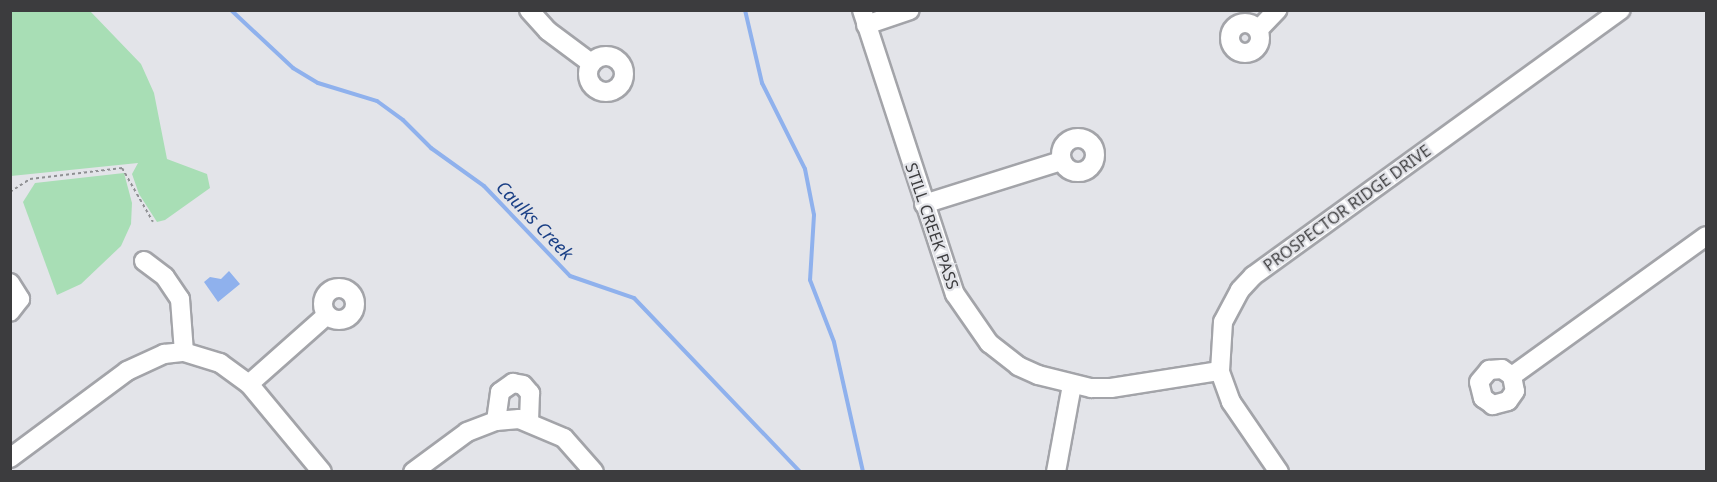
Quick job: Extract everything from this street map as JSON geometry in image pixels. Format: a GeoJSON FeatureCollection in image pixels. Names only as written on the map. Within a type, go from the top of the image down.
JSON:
{"type":"FeatureCollection","features":[{"type":"Feature","properties":{"kind":"street"},"geometry":{"type":"LineString","coordinates":[[529,10],[548,31],[591,63]]}},
{"type":"Feature","properties":{"kind":"street"},"geometry":{"type":"LineString","coordinates":[[864,18],[910,10]]}},
{"type":"Feature","properties":{"kind":"street"},"geometry":{"type":"LineString","coordinates":[[1258,30],[1277,10]]}},
{"type":"Feature","properties":{"kind":"street","name":"PROSPECTOR RIDGE DRIVE"},"geometry":{"type":"LineString","coordinates":[[1279,471],[1231,402],[1220,371],[1223,322],[1230,304],[1253,276],[1621,10]]}},
{"type":"Feature","properties":{"kind":"street","name":"STILL CREEK PASS"},"geometry":{"type":"LineString","coordinates":[[864,18],[955,294],[975,328],[1018,366],[1072,385],[1111,388],[1220,371]]}},
{"type":"Feature","properties":{"kind":"street"},"geometry":{"type":"LineString","coordinates":[[924,204],[1061,161]]}},
{"type":"Feature","properties":{"kind":"street"},"geometry":{"type":"LineString","coordinates":[[1512,376],[1530,360],[1707,236]]}},
{"type":"Feature","properties":{"kind":"street"},"geometry":{"type":"LineString","coordinates":[[144,261],[165,277],[180,299],[184,352]]}},
{"type":"Feature","properties":{"kind":"street"},"geometry":{"type":"LineString","coordinates":[[10,283],[20,299],[10,312]]}},
{"type":"Feature","properties":{"kind":"street"},"geometry":{"type":"LineString","coordinates":[[249,384],[327,315]]}},
{"type":"Feature","properties":{"kind":"street"},"geometry":{"type":"LineString","coordinates":[[10,458],[127,371],[164,354],[184,352],[220,363],[249,384],[322,471]]}},
{"type":"Feature","properties":{"kind":"street"},"geometry":{"type":"LineString","coordinates":[[496,421],[500,392],[513,383],[523,385],[530,393],[529,421]]}},
{"type":"Feature","properties":{"kind":"street"},"geometry":{"type":"LineString","coordinates":[[1056,471],[1072,385]]}},
{"type":"Feature","properties":{"kind":"street"},"geometry":{"type":"LineString","coordinates":[[413,471],[467,432],[496,421],[529,421],[564,438],[594,471]]}},
{"type":"Feature","properties":{"kind":"path"},"geometry":{"type":"LineString","coordinates":[[10,192],[30,179],[122,168],[153,222]]}},
{"type":"Feature","properties":{"kind":"path"},"geometry":{"type":"LineString","coordinates":[[10,215],[10,223]]}},
{"type":"Feature","properties":{"kind":"green space"},"geometry":{"type":"Polygon","coordinates":[[[10,11],[90,11],[141,64],[154,93],[167,159],[207,174],[210,188],[165,220],[157,222],[139,194],[132,174],[138,163],[11,176],[10,11]]]}},
{"type":"Feature","properties":{"kind":"green space"},"geometry":{"type":"Polygon","coordinates":[[[124,173],[132,203],[131,224],[121,246],[81,284],[57,295],[23,202],[35,183],[124,173]]]}},
{"type":"Feature","properties":{"kind":"water"},"geometry":{"type":"Polygon","coordinates":[[[229,271],[240,284],[218,302],[204,282],[210,277],[221,279],[229,271]]]}},
{"type":"Feature","properties":{"kind":"waterway","name":"Caulks Creek"},"geometry":{"type":"LineString","coordinates":[[231,10],[293,68],[318,83],[377,101],[403,120],[431,148],[484,186],[570,276],[634,298],[800,472]]}},
{"type":"Feature","properties":{"kind":"waterway"},"geometry":{"type":"LineString","coordinates":[[745,10],[762,83],[805,169],[814,215],[810,280],[834,342],[863,472]]}}]}
